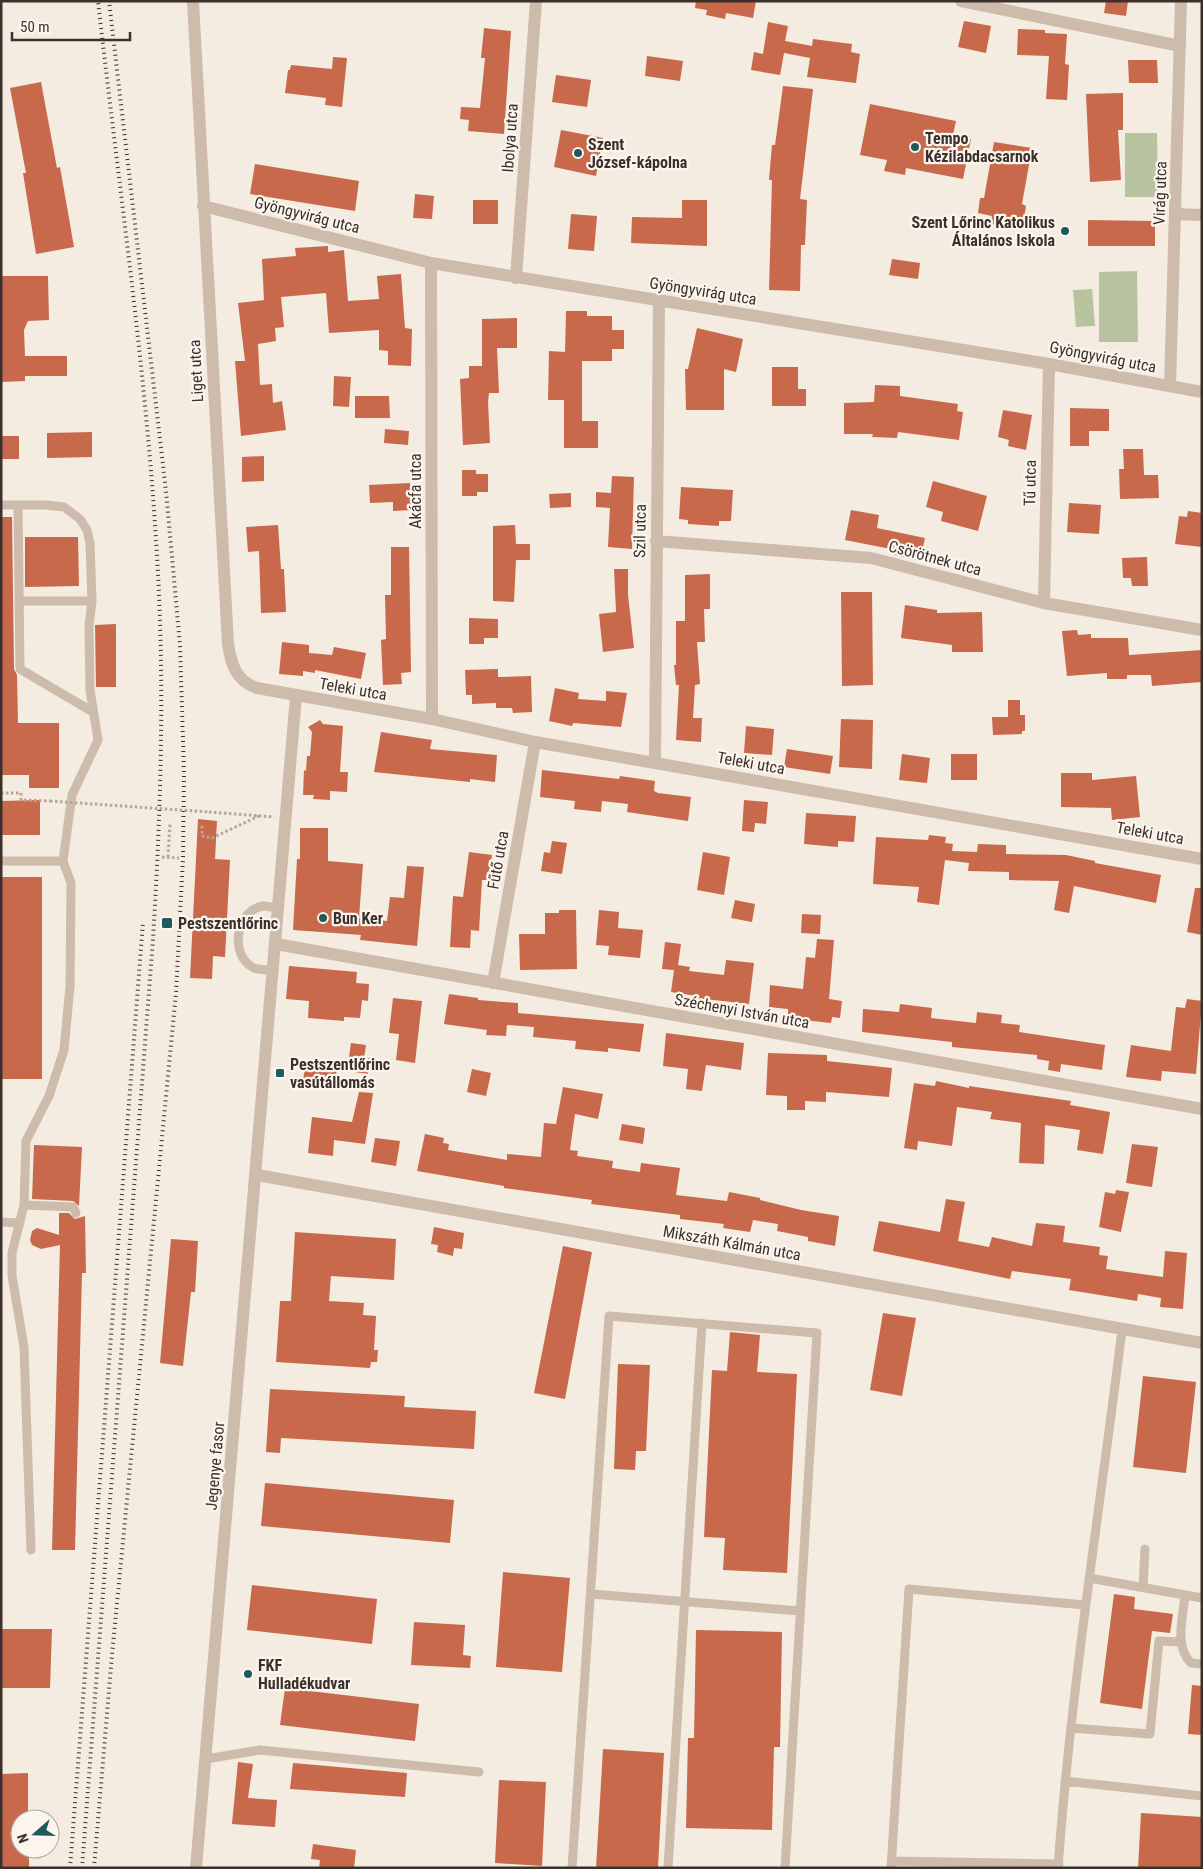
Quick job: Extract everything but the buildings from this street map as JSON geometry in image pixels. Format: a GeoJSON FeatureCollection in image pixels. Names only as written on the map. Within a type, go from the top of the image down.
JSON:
{"type":"FeatureCollection","features":[{"type":"Feature","properties":{"kind":"street","name":"Liget utca"},"geometry":{"type":"LineString","coordinates":[[193,1],[203,206],[230,656],[235,671],[250,686],[296,696]]}},
{"type":"Feature","properties":{"kind":"street","name":"Ibolya utca"},"geometry":{"type":"LineString","coordinates":[[516,278],[536,1]]}},
{"type":"Feature","properties":{"kind":"street"},"geometry":{"type":"LineString","coordinates":[[961,1],[1180,46]]}},
{"type":"Feature","properties":{"kind":"street","name":"Virág utca"},"geometry":{"type":"LineString","coordinates":[[1170,386],[1181,1]]}},
{"type":"Feature","properties":{"kind":"street","name":"Gyöngyvirág utca"},"geometry":{"type":"LineString","coordinates":[[203,206],[431,263],[1050,364],[1202,392]]}},
{"type":"Feature","properties":{"kind":"street"},"geometry":{"type":"LineString","coordinates":[[1175,214],[1202,215]]}},
{"type":"Feature","properties":{"kind":"street","name":"Akácfa utca"},"geometry":{"type":"LineString","coordinates":[[431,263],[432,719]]}},
{"type":"Feature","properties":{"kind":"street","name":"Szil utca"},"geometry":{"type":"LineString","coordinates":[[655,762],[659,301]]}},
{"type":"Feature","properties":{"kind":"street","name":"Tű utca"},"geometry":{"type":"LineString","coordinates":[[1044,603],[1050,364]]}},
{"type":"Feature","properties":{"kind":"street","name":"Csörötnek utca"},"geometry":{"type":"LineString","coordinates":[[656,541],[871,558],[1044,603],[1202,630]]}},
{"type":"Feature","properties":{"kind":"street","name":"Teleki utca"},"geometry":{"type":"LineString","coordinates":[[296,696],[432,719],[535,742],[1202,859]]}},
{"type":"Feature","properties":{"kind":"street","name":"Jegenye fasor"},"geometry":{"type":"LineString","coordinates":[[196,1868],[257,1175],[296,696]]}},
{"type":"Feature","properties":{"kind":"street","name":"Fűtő utca"},"geometry":{"type":"LineString","coordinates":[[493,983],[535,742]]}},
{"type":"Feature","properties":{"kind":"street","name":"Széchenyi István utca"},"geometry":{"type":"LineString","coordinates":[[276,944],[1202,1109]]}},
{"type":"Feature","properties":{"kind":"street","name":"Mikszáth Kálmán utca"},"geometry":{"type":"LineString","coordinates":[[257,1175],[1202,1343]]}},
{"type":"Feature","properties":{"kind":"lane"},"geometry":{"type":"LineString","coordinates":[[1,505],[56,506],[73,512],[80,519],[90,543],[92,602],[90,663],[93,712],[98,740],[72,795],[62,861],[71,883],[70,986],[64,1050],[49,1096],[26,1141],[24,1205],[14,1243],[12,1266],[24,1347],[31,1550]]}},
{"type":"Feature","properties":{"kind":"lane"},"geometry":{"type":"LineString","coordinates":[[18,505],[20,669],[93,712]]}},
{"type":"Feature","properties":{"kind":"lane"},"geometry":{"type":"LineString","coordinates":[[19,601],[92,602]]}},
{"type":"Feature","properties":{"kind":"lane"},"geometry":{"type":"LineString","coordinates":[[1,861],[62,861]]}},
{"type":"Feature","properties":{"kind":"lane"},"geometry":{"type":"LineString","coordinates":[[274,970],[255,968],[243,958],[238,944],[240,926],[248,914],[263,906],[279,908]]}},
{"type":"Feature","properties":{"kind":"lane"},"geometry":{"type":"LineString","coordinates":[[24,1205],[73,1207],[76,1213]]}},
{"type":"Feature","properties":{"kind":"lane"},"geometry":{"type":"LineString","coordinates":[[1,1222],[20,1223]]}},
{"type":"Feature","properties":{"kind":"lane"},"geometry":{"type":"LineString","coordinates":[[572,1868],[592,1594],[609,1316],[818,1333],[785,1868]]}},
{"type":"Feature","properties":{"kind":"lane"},"geometry":{"type":"LineString","coordinates":[[668,1868],[702,1323]]}},
{"type":"Feature","properties":{"kind":"lane"},"geometry":{"type":"LineString","coordinates":[[1085,1605],[909,1589],[891,1864],[1058,1866],[1064,1781],[1085,1605],[1122,1330]]}},
{"type":"Feature","properties":{"kind":"lane"},"geometry":{"type":"LineString","coordinates":[[1142,1587],[1145,1549]]}},
{"type":"Feature","properties":{"kind":"lane"},"geometry":{"type":"LineString","coordinates":[[1089,1578],[1202,1598]]}},
{"type":"Feature","properties":{"kind":"lane"},"geometry":{"type":"LineString","coordinates":[[592,1594],[800,1610]]}},
{"type":"Feature","properties":{"kind":"lane"},"geometry":{"type":"LineString","coordinates":[[1185,1595],[1181,1642],[1184,1655],[1192,1663],[1202,1664]]}},
{"type":"Feature","properties":{"kind":"lane"},"geometry":{"type":"LineString","coordinates":[[1071,1728],[1150,1734],[1159,1641],[1181,1642]]}},
{"type":"Feature","properties":{"kind":"lane"},"geometry":{"type":"LineString","coordinates":[[206,1759],[260,1750],[479,1772]]}},
{"type":"Feature","properties":{"kind":"lane"},"geometry":{"type":"LineString","coordinates":[[1064,1781],[1202,1796]]}},
{"type":"Feature","properties":{"kind":"path"},"geometry":{"type":"LineString","coordinates":[[1,793],[20,793],[21,800],[287,818]]}},
{"type":"Feature","properties":{"kind":"path"},"geometry":{"type":"LineString","coordinates":[[202,826],[202,836],[212,838],[260,816]]}},
{"type":"Feature","properties":{"kind":"path"},"geometry":{"type":"LineString","coordinates":[[168,857],[170,824]]}},
{"type":"Feature","properties":{"kind":"path"},"geometry":{"type":"LineString","coordinates":[[162,856],[179,858]]}},
{"type":"Feature","properties":{"kind":"green space"},"geometry":{"type":"Polygon","coordinates":[[[1125,133],[1157,133],[1158,197],[1125,197],[1125,133]]]}},
{"type":"Feature","properties":{"kind":"green space"},"geometry":{"type":"Polygon","coordinates":[[[1137,271],[1138,342],[1099,342],[1099,272],[1137,271]]]}},
{"type":"Feature","properties":{"kind":"green space"},"geometry":{"type":"Polygon","coordinates":[[[1092,289],[1095,326],[1076,327],[1073,290],[1092,289]]]}},
{"type":"Feature","properties":{"kind":"railway"},"geometry":{"type":"LineString","coordinates":[[82,1868],[153,939],[158,853],[161,723],[159,594],[149,446],[142,371],[98,1]]}},
{"type":"Feature","properties":{"kind":"railway"},"geometry":{"type":"LineString","coordinates":[[94,1868],[112,1655],[176,993],[183,858],[184,774],[180,645],[166,491],[109,1]]}},
{"type":"Feature","properties":{"kind":"railway"},"geometry":{"type":"LineString","coordinates":[[70,1868],[143,922]]}},
{"type":"Feature","properties":{"kind":"place","name":"Tempo Kézilabdacsarnok"},"geometry":{"type":"Point","coordinates":[915,147]}},
{"type":"Feature","properties":{"kind":"place","name":"Szent József-kápolna"},"geometry":{"type":"Point","coordinates":[578,153]}},
{"type":"Feature","properties":{"kind":"place","name":"Szent Lőrinc Katolikus Általános Iskola"},"geometry":{"type":"Point","coordinates":[1065,231]}},
{"type":"Feature","properties":{"kind":"place","name":"Bun Ker"},"geometry":{"type":"Point","coordinates":[323,918]}},
{"type":"Feature","properties":{"kind":"place","name":"Pestszentlőrinc"},"geometry":{"type":"Point","coordinates":[167,923]}},
{"type":"Feature","properties":{"kind":"place","name":"Pestszentlőrinc vasútállomás"},"geometry":{"type":"Point","coordinates":[280,1073]}},
{"type":"Feature","properties":{"kind":"place","name":"FKF Hulladékudvar"},"geometry":{"type":"Point","coordinates":[248,1674]}}]}
